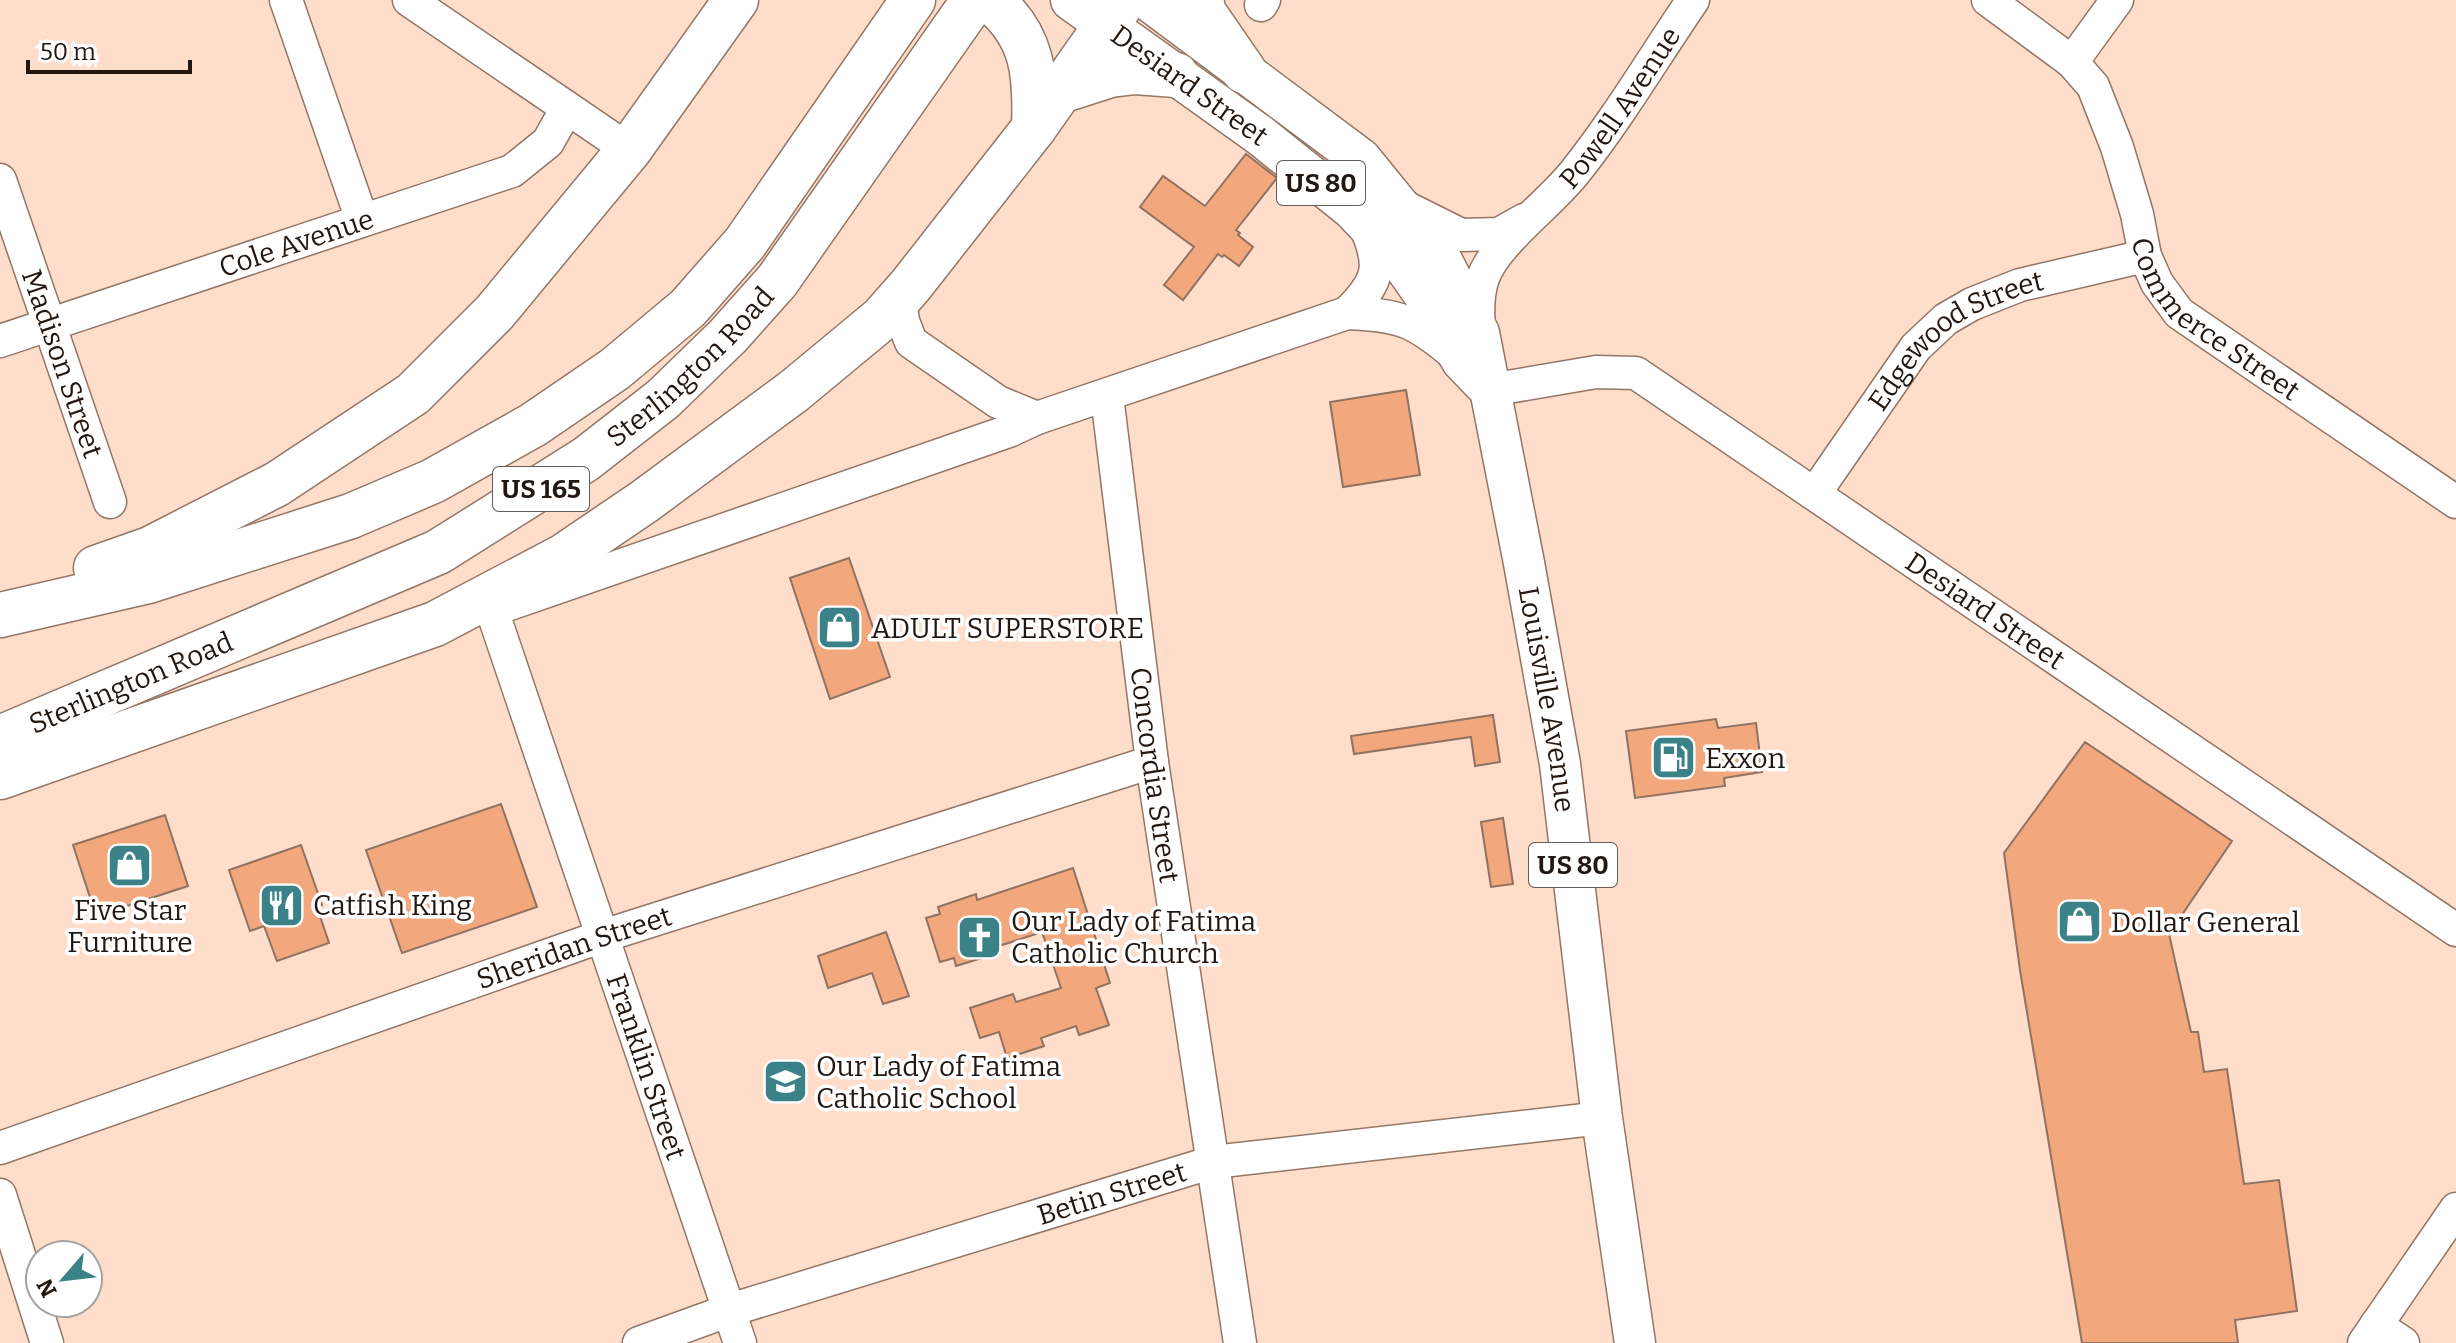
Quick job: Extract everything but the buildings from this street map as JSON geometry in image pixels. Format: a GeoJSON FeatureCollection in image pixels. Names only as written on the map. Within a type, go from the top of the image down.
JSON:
{"type":"FeatureCollection","features":[{"type":"Feature","properties":{"kind":"highway"},"geometry":{"type":"LineString","coordinates":[[0,604],[150,549],[277,484],[413,394],[495,312],[629,150],[736,0]]}},
{"type":"Feature","properties":{"kind":"highway","name":"Sterlington Road"},"geometry":{"type":"LineString","coordinates":[[0,738],[438,552],[586,459],[663,399],[728,336],[777,281],[974,0]]}},
{"type":"Feature","properties":{"kind":"highway"},"geometry":{"type":"LineString","coordinates":[[990,0],[1018,28],[1028,50],[1035,86],[1034,128]]}},
{"type":"Feature","properties":{"kind":"highway"},"geometry":{"type":"LineString","coordinates":[[1201,0],[1204,13],[1244,71]]}},
{"type":"Feature","properties":{"kind":"highway"},"geometry":{"type":"LineString","coordinates":[[0,777],[435,624],[564,556],[682,473],[861,338],[911,285],[1034,128],[1060,91],[1100,8]]}},
{"type":"Feature","properties":{"kind":"highway","name":"Sterlington Road"},"geometry":{"type":"LineString","coordinates":[[0,615],[148,581],[351,516],[433,481],[533,425],[615,369],[688,308],[745,243],[905,14]]}},
{"type":"Feature","properties":{"kind":"highway"},"geometry":{"type":"LineString","coordinates":[[1060,91],[1110,75],[1135,72],[1176,75]]}},
{"type":"Feature","properties":{"kind":"main road","name":"Desiard Street"},"geometry":{"type":"LineString","coordinates":[[1148,0],[1361,159],[1378,210]]}},
{"type":"Feature","properties":{"kind":"main road","name":"Desiard Street"},"geometry":{"type":"LineString","coordinates":[[1100,8],[1176,75],[1261,136],[1378,210],[1439,255],[1470,347],[1490,390]]}},
{"type":"Feature","properties":{"kind":"main road","name":"Louisville Avenue"},"geometry":{"type":"LineString","coordinates":[[1490,390],[1560,764],[1602,1118],[1635,1343]]}},
{"type":"Feature","properties":{"kind":"street"},"geometry":{"type":"LineString","coordinates":[[286,0],[362,220]]}},
{"type":"Feature","properties":{"kind":"street"},"geometry":{"type":"LineString","coordinates":[[409,0],[629,150]]}},
{"type":"Feature","properties":{"kind":"street","name":"Powell Avenue"},"geometry":{"type":"LineString","coordinates":[[1470,347],[1483,276],[1499,250],[1575,172],[1693,0]]}},
{"type":"Feature","properties":{"kind":"street","name":"Commerce Street"},"geometry":{"type":"LineString","coordinates":[[1988,0],[2072,62],[2093,86],[2117,147],[2137,214],[2145,256],[2157,283],[2179,313],[2456,502]]}},
{"type":"Feature","properties":{"kind":"street"},"geometry":{"type":"LineString","coordinates":[[2072,62],[2117,0]]}},
{"type":"Feature","properties":{"kind":"street","name":"Cole Avenue"},"geometry":{"type":"LineString","coordinates":[[0,341],[512,171],[548,142],[567,108]]}},
{"type":"Feature","properties":{"kind":"street","name":"Madison Street"},"geometry":{"type":"LineString","coordinates":[[0,180],[110,502]]}},
{"type":"Feature","properties":{"kind":"street"},"geometry":{"type":"LineString","coordinates":[[1347,313],[1373,286],[1375,258],[1370,238],[1378,210]]}},
{"type":"Feature","properties":{"kind":"street","name":"Powell Avenue"},"geometry":{"type":"LineString","coordinates":[[1378,210],[1461,235],[1499,234],[1540,211]]}},
{"type":"Feature","properties":{"kind":"street","name":"Edgewood Street"},"geometry":{"type":"LineString","coordinates":[[1815,493],[1916,347],[1946,319],[1972,304],[2020,285],[2145,256]]}},
{"type":"Feature","properties":{"kind":"street"},"geometry":{"type":"LineString","coordinates":[[911,285],[901,307],[911,342]]}},
{"type":"Feature","properties":{"kind":"street"},"geometry":{"type":"LineString","coordinates":[[435,624],[492,610],[1009,431],[1037,418],[1347,313],[1382,314],[1408,321],[1438,340],[1470,347]]}},
{"type":"Feature","properties":{"kind":"street"},"geometry":{"type":"LineString","coordinates":[[861,338],[892,336],[911,342],[998,402],[1037,418]]}},
{"type":"Feature","properties":{"kind":"street","name":"Desiard Street"},"geometry":{"type":"LineString","coordinates":[[1490,390],[1596,372],[1636,373],[2456,930]]}},
{"type":"Feature","properties":{"kind":"street","name":"Concordia Street"},"geometry":{"type":"LineString","coordinates":[[1107,396],[1152,762],[1240,1343]]}},
{"type":"Feature","properties":{"kind":"street","name":"Franklin Street"},"geometry":{"type":"LineString","coordinates":[[492,610],[740,1343]]}},
{"type":"Feature","properties":{"kind":"street","name":"Sheridan Street"},"geometry":{"type":"LineString","coordinates":[[0,1148],[603,936],[1152,762]]}},
{"type":"Feature","properties":{"kind":"street","name":"Betin Street"},"geometry":{"type":"LineString","coordinates":[[639,1343],[730,1310],[1213,1162],[1602,1118]]}},
{"type":"Feature","properties":{"kind":"street"},"geometry":{"type":"LineString","coordinates":[[0,1195],[47,1343]]}},
{"type":"Feature","properties":{"kind":"street"},"geometry":{"type":"LineString","coordinates":[[2403,1343],[2370,1334],[2456,1209]]}},
{"type":"Feature","properties":{"kind":"place","name":"ADULT SUPERSTORE"},"geometry":{"type":"Point","coordinates":[840,628]}},
{"type":"Feature","properties":{"kind":"place","name":"Exxon"},"geometry":{"type":"Point","coordinates":[1674,758]}},
{"type":"Feature","properties":{"kind":"place","name":"Five Star Furniture"},"geometry":{"type":"Point","coordinates":[130,865]}},
{"type":"Feature","properties":{"kind":"place","name":"Catfish King"},"geometry":{"type":"Point","coordinates":[282,905]}},
{"type":"Feature","properties":{"kind":"place","name":"Dollar General"},"geometry":{"type":"Point","coordinates":[2080,922]}},
{"type":"Feature","properties":{"kind":"place","name":"Our Lady of Fatima Catholic Church"},"geometry":{"type":"Point","coordinates":[980,937]}},
{"type":"Feature","properties":{"kind":"place","name":"Our Lady of Fatima Catholic School"},"geometry":{"type":"Point","coordinates":[785,1082]}}]}
